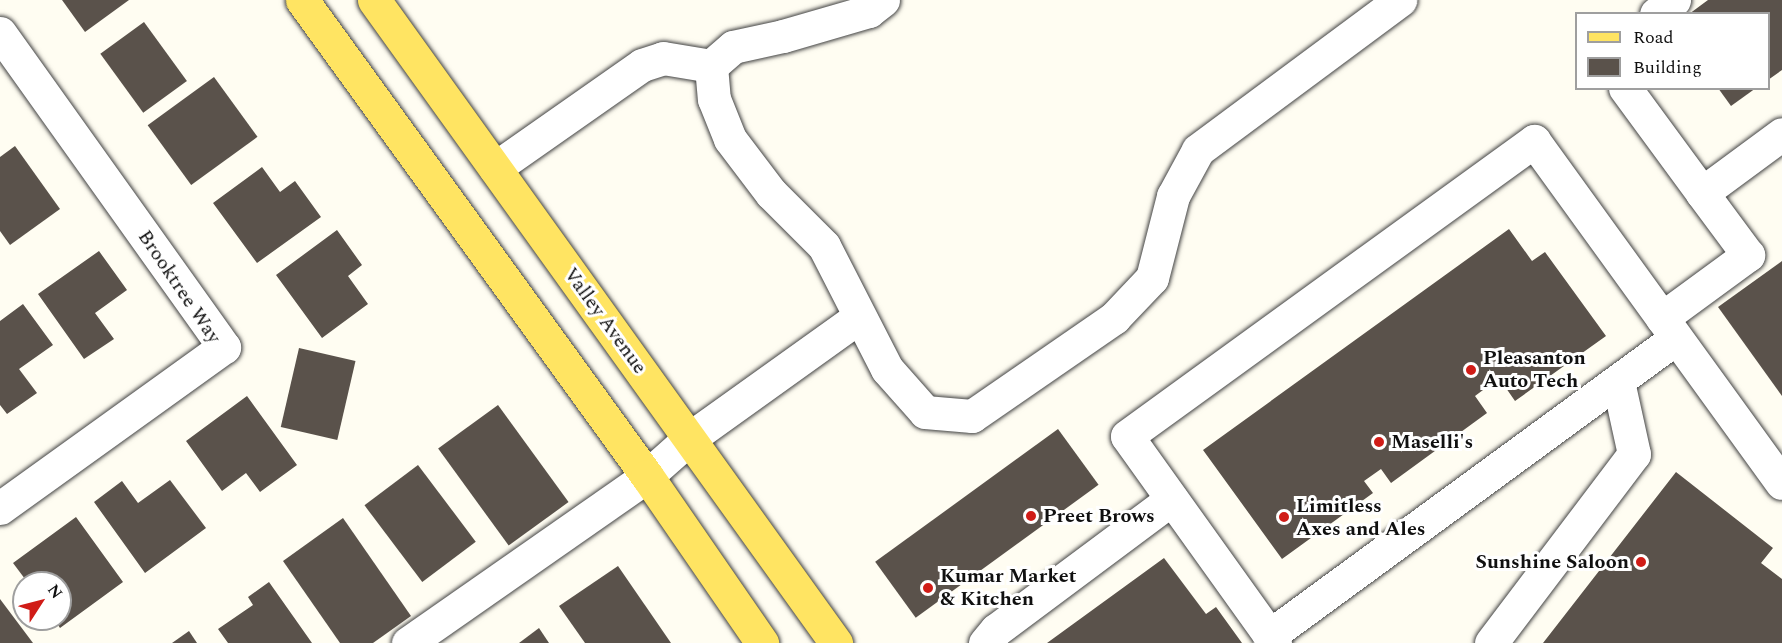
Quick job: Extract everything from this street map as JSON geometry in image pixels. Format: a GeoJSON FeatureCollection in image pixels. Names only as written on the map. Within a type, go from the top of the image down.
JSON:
{"type":"FeatureCollection","features":[{"type":"Feature","properties":{"kind":"main road"},"geometry":{"type":"LineString","coordinates":[[302,0],[647,476],[762,643]]}},
{"type":"Feature","properties":{"kind":"main road","name":"Valley Avenue"},"geometry":{"type":"LineString","coordinates":[[374,0],[836,643]]}},
{"type":"Feature","properties":{"kind":"street"},"geometry":{"type":"LineString","coordinates":[[711,66],[733,47],[783,36],[869,11],[883,0]]}},
{"type":"Feature","properties":{"kind":"street"},"geometry":{"type":"LineString","coordinates":[[711,66],[714,99],[730,139],[771,193],[824,246],[887,369],[925,412],[972,416],[1114,318],[1152,278],[1173,196],[1198,150],[1400,0]]}},
{"type":"Feature","properties":{"kind":"street"},"geometry":{"type":"LineString","coordinates":[[1659,12],[1674,0]]}},
{"type":"Feature","properties":{"kind":"street","name":"Brooktree Way"},"geometry":{"type":"LineString","coordinates":[[0,33],[224,347],[0,508]]}},
{"type":"Feature","properties":{"kind":"street"},"geometry":{"type":"LineString","coordinates":[[495,168],[642,64],[663,57],[711,66]]}},
{"type":"Feature","properties":{"kind":"street"},"geometry":{"type":"LineString","coordinates":[[1626,90],[1748,255],[1669,328],[1618,381],[1272,639],[1126,436],[1534,141],[1669,328],[1782,483]]}},
{"type":"Feature","properties":{"kind":"street"},"geometry":{"type":"LineString","coordinates":[[1702,193],[1782,134]]}},
{"type":"Feature","properties":{"kind":"street"},"geometry":{"type":"LineString","coordinates":[[408,643],[647,476],[690,438],[859,317]]}},
{"type":"Feature","properties":{"kind":"street"},"geometry":{"type":"LineString","coordinates":[[1491,643],[1634,454],[1618,381]]}},
{"type":"Feature","properties":{"kind":"street"},"geometry":{"type":"LineString","coordinates":[[985,643],[996,630],[1172,499]]}},
{"type":"Feature","properties":{"kind":"building"},"geometry":{"type":"Polygon","coordinates":[[[62,0],[129,0],[85,32],[62,0]]]}},
{"type":"Feature","properties":{"kind":"building"},"geometry":{"type":"Polygon","coordinates":[[[1708,0],[1782,0],[1782,70],[1770,79],[1770,12],[1692,12],[1708,0]]]}},
{"type":"Feature","properties":{"kind":"building"},"geometry":{"type":"Polygon","coordinates":[[[144,22],[187,81],[143,113],[100,54],[144,22]]]}},
{"type":"Feature","properties":{"kind":"building"},"geometry":{"type":"Polygon","coordinates":[[[214,77],[257,137],[191,185],[148,125],[214,77]]]}},
{"type":"Feature","properties":{"kind":"building"},"geometry":{"type":"Polygon","coordinates":[[[1719,90],[1753,90],[1731,106],[1719,90]]]}},
{"type":"Feature","properties":{"kind":"building"},"geometry":{"type":"Polygon","coordinates":[[[15,146],[60,209],[10,245],[0,231],[0,157],[15,146]]]}},
{"type":"Feature","properties":{"kind":"building"},"geometry":{"type":"Polygon","coordinates":[[[262,167],[280,192],[295,181],[321,217],[257,263],[213,203],[262,167]]]}},
{"type":"Feature","properties":{"kind":"building"},"geometry":{"type":"Polygon","coordinates":[[[1509,229],[1532,261],[1545,252],[1606,336],[1515,401],[1499,378],[1475,396],[1487,413],[1391,483],[1381,469],[1364,481],[1373,493],[1282,559],[1203,450],[1509,229]]]}},
{"type":"Feature","properties":{"kind":"building"},"geometry":{"type":"Polygon","coordinates":[[[337,230],[362,265],[348,276],[368,304],[322,338],[276,275],[337,230]]]}},
{"type":"Feature","properties":{"kind":"building"},"geometry":{"type":"Polygon","coordinates":[[[99,251],[127,290],[95,313],[114,339],[84,359],[38,294],[99,251]]]}},
{"type":"Feature","properties":{"kind":"building"},"geometry":{"type":"Polygon","coordinates":[[[1782,261],[1782,396],[1718,307],[1782,261]]]}},
{"type":"Feature","properties":{"kind":"building"},"geometry":{"type":"Polygon","coordinates":[[[23,304],[53,345],[19,369],[37,393],[7,414],[0,405],[0,321],[23,304]]]}},
{"type":"Feature","properties":{"kind":"building"},"geometry":{"type":"Polygon","coordinates":[[[299,348],[356,361],[337,440],[281,427],[299,348]]]}},
{"type":"Feature","properties":{"kind":"building"},"geometry":{"type":"Polygon","coordinates":[[[247,396],[297,465],[260,492],[246,473],[222,491],[186,441],[247,396]]]}},
{"type":"Feature","properties":{"kind":"building"},"geometry":{"type":"Polygon","coordinates":[[[498,405],[569,502],[509,546],[438,448],[498,405]]]}},
{"type":"Feature","properties":{"kind":"building"},"geometry":{"type":"Polygon","coordinates":[[[1058,429],[1099,485],[916,618],[875,562],[1058,429]]]}},
{"type":"Feature","properties":{"kind":"building"},"geometry":{"type":"Polygon","coordinates":[[[418,465],[476,542],[422,582],[364,505],[418,465]]]}},
{"type":"Feature","properties":{"kind":"building"},"geometry":{"type":"Polygon","coordinates":[[[1676,472],[1773,548],[1761,563],[1782,579],[1782,643],[1543,643],[1676,472]]]}},
{"type":"Feature","properties":{"kind":"building"},"geometry":{"type":"Polygon","coordinates":[[[170,480],[206,528],[145,573],[94,502],[122,481],[138,503],[170,480]]]}},
{"type":"Feature","properties":{"kind":"building"},"geometry":{"type":"Polygon","coordinates":[[[76,517],[123,582],[72,619],[72,571],[19,571],[13,563],[76,517]]]}},
{"type":"Feature","properties":{"kind":"building"},"geometry":{"type":"Polygon","coordinates":[[[343,518],[411,616],[373,643],[340,643],[283,561],[343,518]]]}},
{"type":"Feature","properties":{"kind":"building"},"geometry":{"type":"Polygon","coordinates":[[[1164,558],[1206,614],[1216,607],[1242,643],[1047,643],[1164,558]]]}},
{"type":"Feature","properties":{"kind":"building"},"geometry":{"type":"Polygon","coordinates":[[[618,566],[671,643],[585,643],[559,606],[618,566]]]}},
{"type":"Feature","properties":{"kind":"building"},"geometry":{"type":"Polygon","coordinates":[[[269,582],[312,643],[228,643],[218,629],[253,605],[248,597],[269,582]]]}},
{"type":"Feature","properties":{"kind":"building"},"geometry":{"type":"Polygon","coordinates":[[[0,599],[12,615],[12,631],[24,631],[33,643],[0,643],[0,599]]]}},
{"type":"Feature","properties":{"kind":"building"},"geometry":{"type":"Polygon","coordinates":[[[539,628],[549,643],[519,643],[539,628]]]}},
{"type":"Feature","properties":{"kind":"building"},"geometry":{"type":"Polygon","coordinates":[[[189,631],[197,643],[172,643],[189,631]]]}},
{"type":"Feature","properties":{"kind":"place","name":"Pleasanton Auto Tech"},"geometry":{"type":"Point","coordinates":[1471,370]}},
{"type":"Feature","properties":{"kind":"place","name":"Maselli's"},"geometry":{"type":"Point","coordinates":[1379,442]}},
{"type":"Feature","properties":{"kind":"place","name":"Preet Brows"},"geometry":{"type":"Point","coordinates":[1031,516]}},
{"type":"Feature","properties":{"kind":"place","name":"Limitless Axes and Ales"},"geometry":{"type":"Point","coordinates":[1284,517]}},
{"type":"Feature","properties":{"kind":"place","name":"Sunshine Saloon"},"geometry":{"type":"Point","coordinates":[1641,562]}},
{"type":"Feature","properties":{"kind":"place","name":"Kumar Market & Kitchen"},"geometry":{"type":"Point","coordinates":[928,588]}}]}
